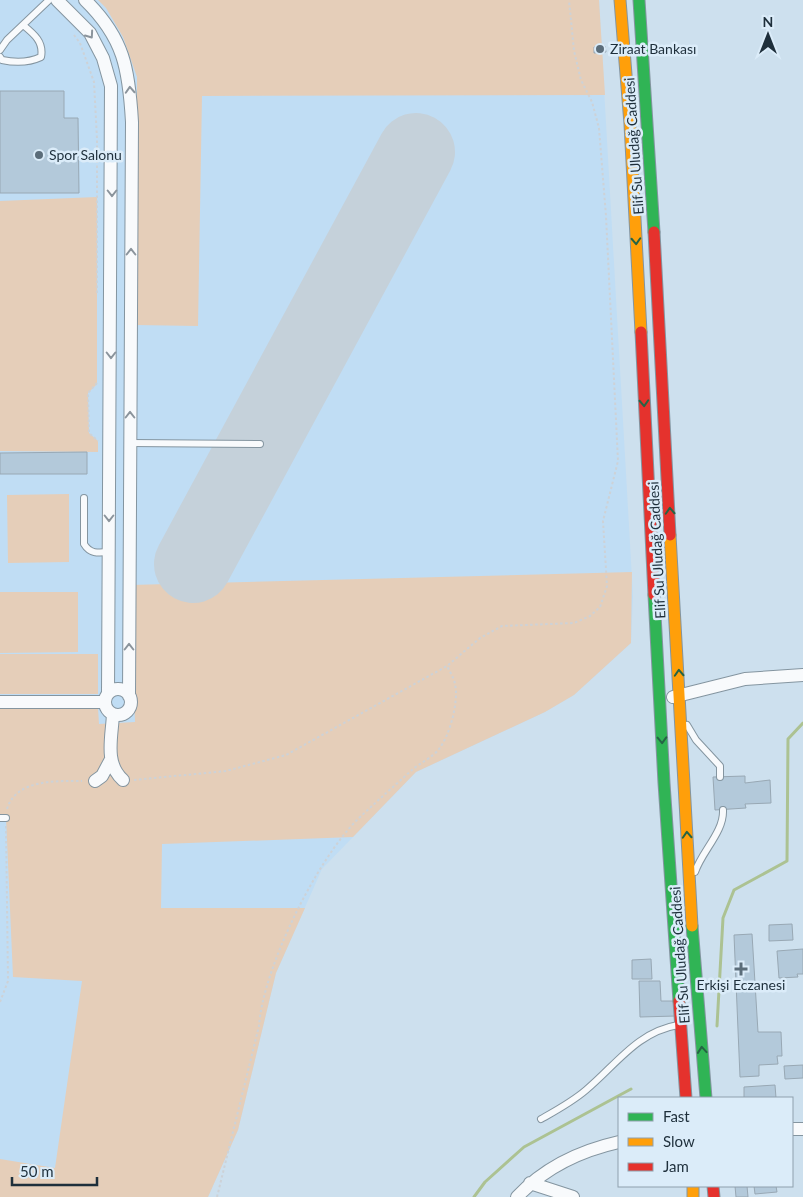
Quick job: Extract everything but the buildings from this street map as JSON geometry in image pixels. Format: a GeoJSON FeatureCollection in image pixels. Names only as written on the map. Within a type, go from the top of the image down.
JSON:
{"type":"FeatureCollection","features":[{"type":"Feature","properties":{"kind":"main road","name":"Elif Su Uludağ Caddesi"},"geometry":{"type":"LineString","coordinates":[[620,0],[630,124],[661,699],[686,1097]]}},
{"type":"Feature","properties":{"kind":"main road","name":"Elif Su Uludağ Caddesi"},"geometry":{"type":"LineString","coordinates":[[639,0],[694,968],[706,1097]]}},
{"type":"Feature","properties":{"kind":"street"},"geometry":{"type":"LineString","coordinates":[[57,0],[90,33],[103,58],[111,86],[104,445],[109,552],[106,698],[107,710],[119,715],[127,711],[131,704],[129,696],[132,122],[130,81],[121,50],[103,18],[85,0]]}},
{"type":"Feature","properties":{"kind":"street"},"geometry":{"type":"LineString","coordinates":[[104,445],[130,443]]}},
{"type":"Feature","properties":{"kind":"street"},"geometry":{"type":"LineString","coordinates":[[109,552],[130,552]]}},
{"type":"Feature","properties":{"kind":"street"},"geometry":{"type":"LineString","coordinates":[[661,699],[745,679],[803,675]]}},
{"type":"Feature","properties":{"kind":"street"},"geometry":{"type":"LineString","coordinates":[[0,702],[106,698],[119,690],[129,696]]}},
{"type":"Feature","properties":{"kind":"street"},"geometry":{"type":"LineString","coordinates":[[113,714],[110,761],[113,769],[123,780]]}},
{"type":"Feature","properties":{"kind":"street"},"geometry":{"type":"LineString","coordinates":[[95,781],[102,776],[110,761]]}},
{"type":"Feature","properties":{"kind":"street"},"geometry":{"type":"LineString","coordinates":[[517,1197],[530,1183],[558,1164],[585,1151],[618,1142]]}},
{"type":"Feature","properties":{"kind":"street"},"geometry":{"type":"LineString","coordinates":[[530,1183],[573,1197]]}},
{"type":"Feature","properties":{"kind":"lane"},"geometry":{"type":"LineString","coordinates":[[0,50],[7,40],[50,0]]}},
{"type":"Feature","properties":{"kind":"lane"},"geometry":{"type":"LineString","coordinates":[[0,57],[2,60],[15,62],[33,61],[41,57],[42,48],[36,36],[23,25]]}},
{"type":"Feature","properties":{"kind":"lane"},"geometry":{"type":"LineString","coordinates":[[130,443],[260,444]]}},
{"type":"Feature","properties":{"kind":"lane"},"geometry":{"type":"LineString","coordinates":[[84,498],[84,544],[88,550],[96,553],[109,552]]}},
{"type":"Feature","properties":{"kind":"lane"},"geometry":{"type":"LineString","coordinates":[[681,714],[696,740],[720,766],[720,777]]}},
{"type":"Feature","properties":{"kind":"lane"},"geometry":{"type":"LineString","coordinates":[[690,890],[702,855],[721,825],[723,810]]}},
{"type":"Feature","properties":{"kind":"lane"},"geometry":{"type":"LineString","coordinates":[[541,1119],[564,1107],[586,1090],[616,1060],[645,1037],[662,1029],[680,1025]]}},
{"type":"Feature","properties":{"kind":"path"},"geometry":{"type":"LineString","coordinates":[[123,780],[226,771],[286,755],[447,666],[480,638],[502,626],[574,623],[590,616],[600,606],[607,586],[603,522],[618,461],[606,216],[599,128],[592,102],[581,80],[574,51],[569,0]]}},
{"type":"Feature","properties":{"kind":"path"},"geometry":{"type":"LineString","coordinates":[[70,30],[80,43],[94,82],[97,139],[97,296]]}},
{"type":"Feature","properties":{"kind":"path"},"geometry":{"type":"LineString","coordinates":[[97,374],[97,384],[88,393],[89,433],[104,445]]}},
{"type":"Feature","properties":{"kind":"path"},"geometry":{"type":"LineString","coordinates":[[217,1197],[259,1026],[261,1005],[274,966],[303,899],[334,846],[364,814],[413,769],[439,750],[453,721],[456,684],[447,666]]}},
{"type":"Feature","properties":{"kind":"path"},"geometry":{"type":"LineString","coordinates":[[0,1002],[8,981],[3,818],[10,798],[25,787],[57,781],[95,781]]}},
{"type":"Feature","properties":{"kind":"shaded area"},"geometry":{"type":"Polygon","coordinates":[[[0,0],[599,0],[633,596],[631,643],[574,695],[545,712],[416,772],[322,869],[276,973],[238,1130],[208,1197],[0,1197],[0,0]]]}},
{"type":"Feature","properties":{"kind":"shaded area"},"geometry":{"type":"Polygon","coordinates":[[[98,0],[599,0],[605,95],[202,96],[198,326],[135,325],[137,77],[123,37],[106,8],[98,0]]]}},
{"type":"Feature","properties":{"kind":"shaded area"},"geometry":{"type":"Polygon","coordinates":[[[97,197],[97,384],[88,393],[89,433],[98,441],[98,452],[0,451],[0,201],[97,197]]]}},
{"type":"Feature","properties":{"kind":"shaded area"},"geometry":{"type":"Polygon","coordinates":[[[69,494],[69,562],[8,563],[7,495],[69,494]]]}},
{"type":"Feature","properties":{"kind":"shaded area"},"geometry":{"type":"Polygon","coordinates":[[[632,572],[631,643],[574,695],[545,712],[416,772],[353,837],[162,844],[161,908],[305,908],[276,973],[238,1130],[208,1197],[0,1197],[0,1159],[55,1168],[82,981],[13,977],[6,818],[0,816],[0,707],[98,708],[99,724],[135,722],[130,585],[632,572]]]}},
{"type":"Feature","properties":{"kind":"shaded area"},"geometry":{"type":"Polygon","coordinates":[[[0,592],[78,592],[78,652],[0,653],[0,592]]]}},
{"type":"Feature","properties":{"kind":"shaded area"},"geometry":{"type":"Polygon","coordinates":[[[0,654],[98,654],[98,694],[0,694],[0,654]]]}},
{"type":"Feature","properties":{"kind":"waterway"},"geometry":{"type":"LineString","coordinates":[[717,1026],[723,918],[734,890],[787,861],[788,739],[803,723]]}},
{"type":"Feature","properties":{"kind":"waterway"},"geometry":{"type":"LineString","coordinates":[[474,1197],[485,1182],[524,1147],[631,1089]]}},
{"type":"Feature","properties":{"kind":"runway"},"geometry":{"type":"LineString","coordinates":[[193,564],[416,152]]}},
{"type":"Feature","properties":{"kind":"traffic: fast"},"geometry":{"type":"LineString","coordinates":[[639,0],[654,232]]}},
{"type":"Feature","properties":{"kind":"traffic: fast"},"geometry":{"type":"LineString","coordinates":[[654,595],[664,783],[679,1001]]}},
{"type":"Feature","properties":{"kind":"traffic: fast"},"geometry":{"type":"LineString","coordinates":[[692,926],[706,1097]]}},
{"type":"Feature","properties":{"kind":"traffic: slow"},"geometry":{"type":"LineString","coordinates":[[620,0],[630,124],[641,332]]}},
{"type":"Feature","properties":{"kind":"traffic: slow"},"geometry":{"type":"LineString","coordinates":[[670,535],[692,926]]}},
{"type":"Feature","properties":{"kind":"traffic: slow"},"geometry":{"type":"LineString","coordinates":[[693,1187],[693,1197]]}},
{"type":"Feature","properties":{"kind":"traffic: jam"},"geometry":{"type":"LineString","coordinates":[[654,232],[670,535]]}},
{"type":"Feature","properties":{"kind":"traffic: jam"},"geometry":{"type":"LineString","coordinates":[[641,332],[654,595]]}},
{"type":"Feature","properties":{"kind":"traffic: jam"},"geometry":{"type":"LineString","coordinates":[[679,1001],[686,1097]]}},
{"type":"Feature","properties":{"kind":"traffic: jam"},"geometry":{"type":"LineString","coordinates":[[713,1187],[714,1197]]}},
{"type":"Feature","properties":{"kind":"place","name":"Ziraat Bankası"},"geometry":{"type":"Point","coordinates":[600,49]}},
{"type":"Feature","properties":{"kind":"place","name":"Spor Salonu"},"geometry":{"type":"Point","coordinates":[39,155]}},
{"type":"Feature","properties":{"kind":"place","name":"Erkişi Eczanesi"},"geometry":{"type":"Point","coordinates":[741,969]}}]}
